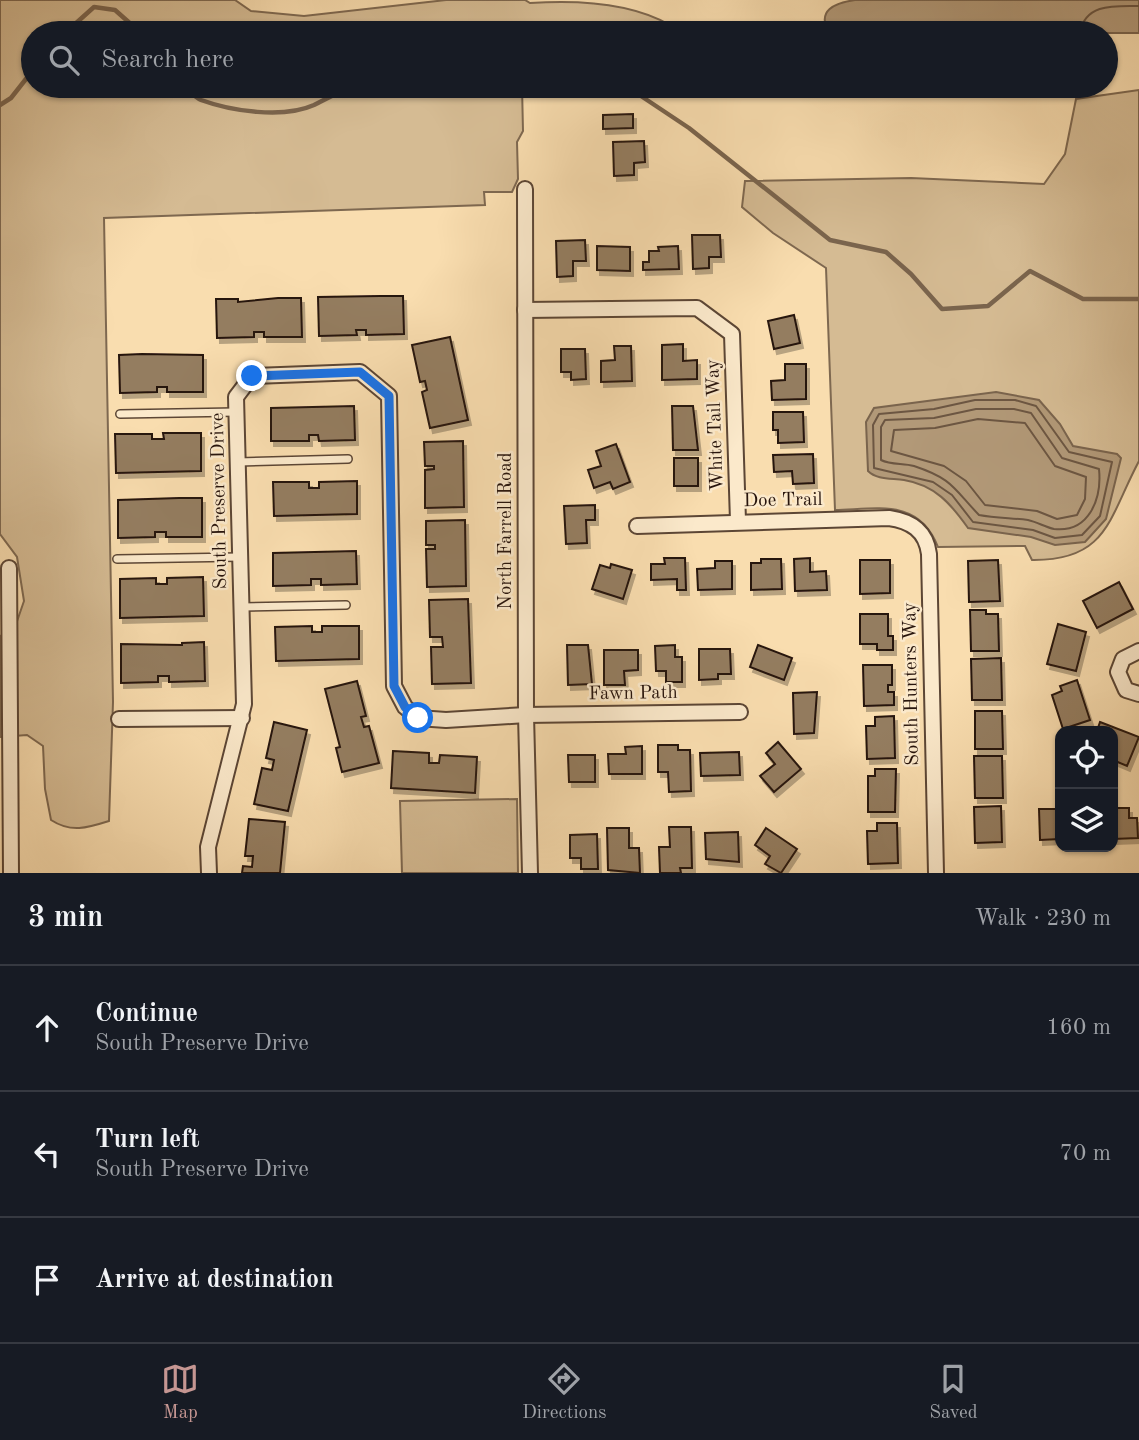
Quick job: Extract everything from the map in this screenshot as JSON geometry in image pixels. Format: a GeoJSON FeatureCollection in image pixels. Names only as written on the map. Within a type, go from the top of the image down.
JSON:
{"type":"FeatureCollection","features":[{"type":"Feature","properties":{"kind":"street","name":"North Farrell Road"},"geometry":{"type":"LineString","coordinates":[[525,189],[526,715],[530,873]]}},
{"type":"Feature","properties":{"kind":"street","name":"White Tail Way"},"geometry":{"type":"LineString","coordinates":[[525,310],[697,308],[732,334],[738,521]]}},
{"type":"Feature","properties":{"kind":"street","name":"South Preserve Drive"},"geometry":{"type":"LineString","coordinates":[[209,873],[208,847],[244,704],[236,397],[252,376],[360,372],[389,396],[394,686],[405,707],[418,718],[446,720],[526,715]]}},
{"type":"Feature","properties":{"kind":"street","name":"Doe Trail"},"geometry":{"type":"LineString","coordinates":[[637,526],[888,518]]}},
{"type":"Feature","properties":{"kind":"street","name":"South Hunters Way"},"geometry":{"type":"LineString","coordinates":[[888,518],[911,523],[928,545],[936,873]]}},
{"type":"Feature","properties":{"kind":"street"},"geometry":{"type":"LineString","coordinates":[[9,568],[11,873]]}},
{"type":"Feature","properties":{"kind":"street"},"geometry":{"type":"LineString","coordinates":[[1139,652],[1123,659],[1118,672],[1126,690],[1139,694]]}},
{"type":"Feature","properties":{"kind":"street","name":"Fawn Path"},"geometry":{"type":"LineString","coordinates":[[526,715],[740,712]]}},
{"type":"Feature","properties":{"kind":"street"},"geometry":{"type":"LineString","coordinates":[[119,719],[242,718]]}},
{"type":"Feature","properties":{"kind":"lane"},"geometry":{"type":"LineString","coordinates":[[120,414],[237,412]]}},
{"type":"Feature","properties":{"kind":"lane"},"geometry":{"type":"LineString","coordinates":[[238,462],[348,459]]}},
{"type":"Feature","properties":{"kind":"lane"},"geometry":{"type":"LineString","coordinates":[[117,559],[240,557]]}},
{"type":"Feature","properties":{"kind":"lane"},"geometry":{"type":"LineString","coordinates":[[241,607],[346,605]]}},
{"type":"Feature","properties":{"kind":"shaded area"},"geometry":{"type":"Polygon","coordinates":[[[0,0],[235,0],[251,11],[304,16],[446,0],[525,0],[530,3],[602,4],[638,11],[662,21],[21,21],[21,98],[522,98],[523,131],[517,142],[518,179],[512,192],[484,192],[485,205],[104,218],[113,702],[109,821],[72,828],[51,820],[45,789],[43,746],[27,735],[0,737],[0,636],[14,630],[24,601],[17,557],[0,534],[0,0]]]}},
{"type":"Feature","properties":{"kind":"shaded area"},"geometry":{"type":"Polygon","coordinates":[[[1139,90],[1139,461],[1103,532],[1077,553],[1032,560],[1025,546],[938,547],[930,531],[920,520],[908,513],[881,508],[835,510],[826,268],[773,233],[742,207],[745,181],[911,178],[1044,184],[1065,154],[1076,99],[1118,98],[1118,93],[1139,90]]]}},
{"type":"Feature","properties":{"kind":"shaded area"},"geometry":{"type":"Polygon","coordinates":[[[517,799],[518,873],[402,873],[400,801],[517,799]]]}},
{"type":"Feature","properties":{"kind":"water"},"geometry":{"type":"Polygon","coordinates":[[[855,0],[1139,0],[1139,33],[1118,33],[1118,21],[825,21],[826,13],[841,3],[855,0]]]}},
{"type":"Feature","properties":{"kind":"water"},"geometry":{"type":"Polygon","coordinates":[[[996,392],[1039,400],[1060,424],[1073,446],[1117,454],[1121,458],[1106,519],[1085,542],[1055,545],[1031,537],[968,528],[941,497],[925,486],[880,477],[868,471],[866,422],[874,408],[996,392]]]}},
{"type":"Feature","properties":{"kind":"building"},"geometry":{"type":"Polygon","coordinates":[[[633,114],[633,128],[603,129],[603,115],[633,114]]]}},
{"type":"Feature","properties":{"kind":"building"},"geometry":{"type":"Polygon","coordinates":[[[644,141],[645,162],[634,163],[634,175],[614,176],[613,142],[644,141]]]}},
{"type":"Feature","properties":{"kind":"building"},"geometry":{"type":"Polygon","coordinates":[[[692,235],[720,235],[721,257],[709,257],[709,268],[693,269],[692,235]]]}},
{"type":"Feature","properties":{"kind":"building"},"geometry":{"type":"Polygon","coordinates":[[[585,240],[586,261],[573,261],[573,276],[557,277],[556,241],[585,240]]]}},
{"type":"Feature","properties":{"kind":"building"},"geometry":{"type":"Polygon","coordinates":[[[597,246],[630,247],[630,271],[597,270],[597,246]]]}},
{"type":"Feature","properties":{"kind":"building"},"geometry":{"type":"Polygon","coordinates":[[[678,246],[679,269],[643,270],[643,262],[649,262],[649,251],[659,251],[658,247],[678,246]]]}},
{"type":"Feature","properties":{"kind":"building"},"geometry":{"type":"Polygon","coordinates":[[[403,296],[404,334],[366,335],[366,330],[356,330],[357,335],[319,336],[318,297],[403,296]]]}},
{"type":"Feature","properties":{"kind":"building"},"geometry":{"type":"Polygon","coordinates":[[[301,298],[302,337],[264,337],[264,332],[254,332],[254,337],[217,338],[216,299],[238,299],[238,302],[301,298]]]}},
{"type":"Feature","properties":{"kind":"building"},"geometry":{"type":"Polygon","coordinates":[[[794,315],[800,343],[774,349],[768,321],[794,315]]]}},
{"type":"Feature","properties":{"kind":"building"},"geometry":{"type":"Polygon","coordinates":[[[450,337],[468,420],[430,428],[422,392],[427,390],[425,381],[420,382],[412,345],[450,337]]]}},
{"type":"Feature","properties":{"kind":"building"},"geometry":{"type":"Polygon","coordinates":[[[683,344],[683,361],[697,360],[697,379],[662,380],[662,345],[683,344]]]}},
{"type":"Feature","properties":{"kind":"building"},"geometry":{"type":"Polygon","coordinates":[[[614,346],[631,346],[632,381],[601,382],[601,361],[615,360],[614,346]]]}},
{"type":"Feature","properties":{"kind":"building"},"geometry":{"type":"Polygon","coordinates":[[[561,349],[585,349],[586,379],[571,380],[571,372],[561,372],[561,349]]]}},
{"type":"Feature","properties":{"kind":"building"},"geometry":{"type":"Polygon","coordinates":[[[119,355],[203,355],[203,392],[167,392],[167,387],[157,387],[157,392],[120,393],[119,355]]]}},
{"type":"Feature","properties":{"kind":"building"},"geometry":{"type":"Polygon","coordinates":[[[785,364],[806,364],[806,399],[772,400],[771,381],[785,380],[785,364]]]}},
{"type":"Feature","properties":{"kind":"building"},"geometry":{"type":"Polygon","coordinates":[[[354,406],[355,440],[319,441],[318,435],[309,435],[309,441],[271,441],[271,408],[354,406]]]}},
{"type":"Feature","properties":{"kind":"building"},"geometry":{"type":"Polygon","coordinates":[[[672,406],[693,406],[698,450],[673,450],[672,406]]]}},
{"type":"Feature","properties":{"kind":"building"},"geometry":{"type":"Polygon","coordinates":[[[773,412],[803,412],[804,442],[778,443],[778,430],[773,430],[773,412]]]}},
{"type":"Feature","properties":{"kind":"building"},"geometry":{"type":"Polygon","coordinates":[[[163,433],[201,433],[201,471],[116,473],[115,434],[152,434],[152,439],[164,439],[163,433]]]}},
{"type":"Feature","properties":{"kind":"building"},"geometry":{"type":"Polygon","coordinates":[[[463,441],[464,507],[425,508],[425,470],[434,469],[434,466],[425,466],[424,442],[463,441]]]}},
{"type":"Feature","properties":{"kind":"building"},"geometry":{"type":"Polygon","coordinates":[[[616,444],[630,482],[613,489],[610,482],[594,488],[588,470],[601,466],[596,451],[616,444]]]}},
{"type":"Feature","properties":{"kind":"building"},"geometry":{"type":"Polygon","coordinates":[[[813,454],[814,483],[793,484],[792,471],[774,472],[773,455],[813,454]]]}},
{"type":"Feature","properties":{"kind":"building"},"geometry":{"type":"Polygon","coordinates":[[[674,458],[698,458],[698,486],[674,486],[674,458]]]}},
{"type":"Feature","properties":{"kind":"building"},"geometry":{"type":"Polygon","coordinates":[[[357,481],[357,514],[274,516],[273,482],[309,482],[309,488],[319,488],[319,482],[357,481]]]}},
{"type":"Feature","properties":{"kind":"building"},"geometry":{"type":"Polygon","coordinates":[[[202,498],[202,537],[166,537],[166,532],[155,532],[155,537],[118,538],[118,500],[202,498]]]}},
{"type":"Feature","properties":{"kind":"building"},"geometry":{"type":"Polygon","coordinates":[[[595,505],[595,520],[586,520],[587,543],[566,544],[564,506],[595,505]]]}},
{"type":"Feature","properties":{"kind":"building"},"geometry":{"type":"Polygon","coordinates":[[[465,520],[466,586],[427,587],[426,549],[435,549],[435,545],[426,545],[426,521],[465,520]]]}},
{"type":"Feature","properties":{"kind":"building"},"geometry":{"type":"Polygon","coordinates":[[[356,551],[357,584],[321,585],[321,579],[311,579],[311,585],[273,586],[273,553],[356,551]]]}},
{"type":"Feature","properties":{"kind":"building"},"geometry":{"type":"Polygon","coordinates":[[[664,558],[685,558],[686,590],[677,590],[677,579],[651,580],[651,564],[665,564],[664,558]]]}},
{"type":"Feature","properties":{"kind":"building"},"geometry":{"type":"Polygon","coordinates":[[[810,558],[810,572],[826,571],[827,590],[795,591],[794,559],[810,558]]]}},
{"type":"Feature","properties":{"kind":"building"},"geometry":{"type":"Polygon","coordinates":[[[761,559],[781,559],[782,589],[751,590],[751,563],[761,563],[761,559]]]}},
{"type":"Feature","properties":{"kind":"building"},"geometry":{"type":"Polygon","coordinates":[[[860,560],[890,560],[890,593],[860,594],[860,560]]]}},
{"type":"Feature","properties":{"kind":"building"},"geometry":{"type":"Polygon","coordinates":[[[998,560],[1000,601],[969,602],[968,561],[998,560]]]}},
{"type":"Feature","properties":{"kind":"building"},"geometry":{"type":"Polygon","coordinates":[[[715,561],[732,561],[732,589],[698,590],[697,569],[715,568],[715,561]]]}},
{"type":"Feature","properties":{"kind":"building"},"geometry":{"type":"Polygon","coordinates":[[[611,564],[632,570],[623,599],[592,589],[600,565],[610,568],[611,564]]]}},
{"type":"Feature","properties":{"kind":"building"},"geometry":{"type":"Polygon","coordinates":[[[203,577],[204,616],[120,618],[120,579],[156,578],[156,584],[167,584],[167,578],[203,577]]]}},
{"type":"Feature","properties":{"kind":"building"},"geometry":{"type":"Polygon","coordinates":[[[1119,582],[1133,609],[1097,628],[1083,601],[1119,582]]]}},
{"type":"Feature","properties":{"kind":"building"},"geometry":{"type":"Polygon","coordinates":[[[468,599],[471,683],[432,684],[431,647],[443,647],[442,637],[430,637],[429,600],[468,599]]]}},
{"type":"Feature","properties":{"kind":"building"},"geometry":{"type":"Polygon","coordinates":[[[970,610],[986,610],[986,614],[998,614],[999,651],[971,651],[970,610]]]}},
{"type":"Feature","properties":{"kind":"building"},"geometry":{"type":"Polygon","coordinates":[[[860,614],[888,614],[888,636],[893,636],[893,650],[877,650],[877,644],[860,644],[860,614]]]}},
{"type":"Feature","properties":{"kind":"building"},"geometry":{"type":"Polygon","coordinates":[[[1058,624],[1086,632],[1076,671],[1047,664],[1058,624]]]}},
{"type":"Feature","properties":{"kind":"building"},"geometry":{"type":"Polygon","coordinates":[[[312,626],[312,632],[322,632],[322,626],[359,626],[359,659],[276,661],[275,627],[312,626]]]}},
{"type":"Feature","properties":{"kind":"building"},"geometry":{"type":"Polygon","coordinates":[[[204,642],[205,681],[169,682],[169,676],[158,676],[158,682],[121,683],[121,644],[182,645],[204,642]]]}},
{"type":"Feature","properties":{"kind":"building"},"geometry":{"type":"Polygon","coordinates":[[[567,645],[588,645],[592,684],[568,685],[567,645]]]}},
{"type":"Feature","properties":{"kind":"building"},"geometry":{"type":"Polygon","coordinates":[[[675,645],[675,657],[682,657],[682,682],[666,682],[666,671],[656,671],[655,646],[675,645]]]}},
{"type":"Feature","properties":{"kind":"building"},"geometry":{"type":"Polygon","coordinates":[[[758,645],[792,658],[784,680],[750,667],[758,645]]]}},
{"type":"Feature","properties":{"kind":"building"},"geometry":{"type":"Polygon","coordinates":[[[699,649],[730,649],[731,674],[718,674],[718,679],[699,680],[699,649]]]}},
{"type":"Feature","properties":{"kind":"building"},"geometry":{"type":"Polygon","coordinates":[[[604,650],[638,650],[638,670],[624,671],[625,685],[604,685],[604,650]]]}},
{"type":"Feature","properties":{"kind":"building"},"geometry":{"type":"Polygon","coordinates":[[[1001,658],[1002,700],[972,700],[971,659],[1001,658]]]}},
{"type":"Feature","properties":{"kind":"building"},"geometry":{"type":"Polygon","coordinates":[[[863,665],[892,665],[892,685],[888,685],[888,692],[894,692],[894,705],[864,706],[863,665]]]}},
{"type":"Feature","properties":{"kind":"building"},"geometry":{"type":"Polygon","coordinates":[[[1077,680],[1090,720],[1062,726],[1052,695],[1062,691],[1060,686],[1077,680]]]}},
{"type":"Feature","properties":{"kind":"building"},"geometry":{"type":"Polygon","coordinates":[[[357,681],[366,716],[361,717],[364,727],[369,726],[379,763],[342,772],[336,748],[340,747],[325,689],[357,681]]]}},
{"type":"Feature","properties":{"kind":"building"},"geometry":{"type":"Polygon","coordinates":[[[817,692],[814,733],[794,734],[793,693],[817,692]]]}},
{"type":"Feature","properties":{"kind":"building"},"geometry":{"type":"Polygon","coordinates":[[[975,711],[1002,711],[1003,749],[975,749],[975,711]]]}},
{"type":"Feature","properties":{"kind":"building"},"geometry":{"type":"Polygon","coordinates":[[[894,716],[895,758],[867,759],[866,726],[875,726],[875,717],[894,716]]]}},
{"type":"Feature","properties":{"kind":"building"},"geometry":{"type":"Polygon","coordinates":[[[274,722],[307,730],[288,811],[254,804],[262,768],[272,770],[274,760],[266,758],[274,722]]]}},
{"type":"Feature","properties":{"kind":"building"},"geometry":{"type":"Polygon","coordinates":[[[1118,729],[1139,737],[1127,766],[1118,762],[1118,729]]]}},
{"type":"Feature","properties":{"kind":"building"},"geometry":{"type":"Polygon","coordinates":[[[778,742],[801,769],[774,792],[760,776],[775,764],[766,753],[778,742]]]}},
{"type":"Feature","properties":{"kind":"building"},"geometry":{"type":"Polygon","coordinates":[[[658,745],[678,745],[678,750],[690,750],[691,791],[669,792],[668,772],[658,772],[658,745]]]}},
{"type":"Feature","properties":{"kind":"building"},"geometry":{"type":"Polygon","coordinates":[[[642,746],[642,774],[609,774],[608,754],[626,754],[625,747],[642,746]]]}},
{"type":"Feature","properties":{"kind":"building"},"geometry":{"type":"Polygon","coordinates":[[[393,751],[429,753],[429,763],[439,763],[440,755],[477,757],[475,793],[391,788],[393,751]]]}},
{"type":"Feature","properties":{"kind":"building"},"geometry":{"type":"Polygon","coordinates":[[[739,752],[740,775],[701,776],[700,753],[739,752]]]}},
{"type":"Feature","properties":{"kind":"building"},"geometry":{"type":"Polygon","coordinates":[[[568,755],[595,755],[595,782],[569,782],[568,755]]]}},
{"type":"Feature","properties":{"kind":"building"},"geometry":{"type":"Polygon","coordinates":[[[974,756],[1002,756],[1003,798],[975,798],[974,756]]]}},
{"type":"Feature","properties":{"kind":"building"},"geometry":{"type":"Polygon","coordinates":[[[875,769],[896,769],[895,812],[868,812],[868,776],[875,776],[875,769]]]}},
{"type":"Feature","properties":{"kind":"building"},"geometry":{"type":"Polygon","coordinates":[[[1001,806],[1002,842],[975,843],[974,807],[1001,806]]]}},
{"type":"Feature","properties":{"kind":"building"},"geometry":{"type":"Polygon","coordinates":[[[1118,808],[1129,808],[1129,818],[1137,818],[1138,838],[1118,839],[1118,808]]]}},
{"type":"Feature","properties":{"kind":"building"},"geometry":{"type":"Polygon","coordinates":[[[1039,809],[1055,809],[1055,839],[1040,840],[1039,809]]]}},
{"type":"Feature","properties":{"kind":"building"},"geometry":{"type":"Polygon","coordinates":[[[249,819],[285,822],[280,873],[242,873],[243,866],[252,867],[253,856],[245,856],[249,819]]]}},
{"type":"Feature","properties":{"kind":"building"},"geometry":{"type":"Polygon","coordinates":[[[877,823],[897,823],[898,863],[868,864],[867,831],[877,831],[877,823]]]}},
{"type":"Feature","properties":{"kind":"building"},"geometry":{"type":"Polygon","coordinates":[[[669,827],[691,827],[692,868],[680,868],[681,873],[660,873],[659,847],[670,847],[669,827]]]}},
{"type":"Feature","properties":{"kind":"building"},"geometry":{"type":"Polygon","coordinates":[[[607,828],[629,828],[629,848],[639,848],[640,873],[608,870],[607,828]]]}},
{"type":"Feature","properties":{"kind":"building"},"geometry":{"type":"Polygon","coordinates":[[[766,828],[797,849],[781,873],[765,864],[770,856],[755,845],[766,828]]]}},
{"type":"Feature","properties":{"kind":"building"},"geometry":{"type":"Polygon","coordinates":[[[738,832],[739,862],[706,859],[705,833],[738,832]]]}},
{"type":"Feature","properties":{"kind":"building"},"geometry":{"type":"Polygon","coordinates":[[[597,834],[598,869],[581,869],[581,858],[570,858],[570,835],[597,834]]]}},
{"type":"Feature","properties":{"kind":"waterway"},"geometry":{"type":"LineString","coordinates":[[78,21],[94,7],[115,10],[127,21]]}},
{"type":"Feature","properties":{"kind":"waterway"},"geometry":{"type":"LineString","coordinates":[[0,105],[11,98],[21,85]]}},
{"type":"Feature","properties":{"kind":"waterway"},"geometry":{"type":"LineString","coordinates":[[197,98],[213,104],[257,112],[287,112],[314,105],[328,98]]}},
{"type":"Feature","properties":{"kind":"waterway"},"geometry":{"type":"LineString","coordinates":[[644,98],[689,128],[830,240],[886,252],[911,274],[942,309],[988,306],[1030,271],[1083,299],[1139,299]]}},
{"type":"Feature","properties":{"kind":"route"},"geometry":{"type":"LineString","coordinates":[[252,376],[360,372],[389,396],[394,686],[405,707],[418,718]]}}]}
